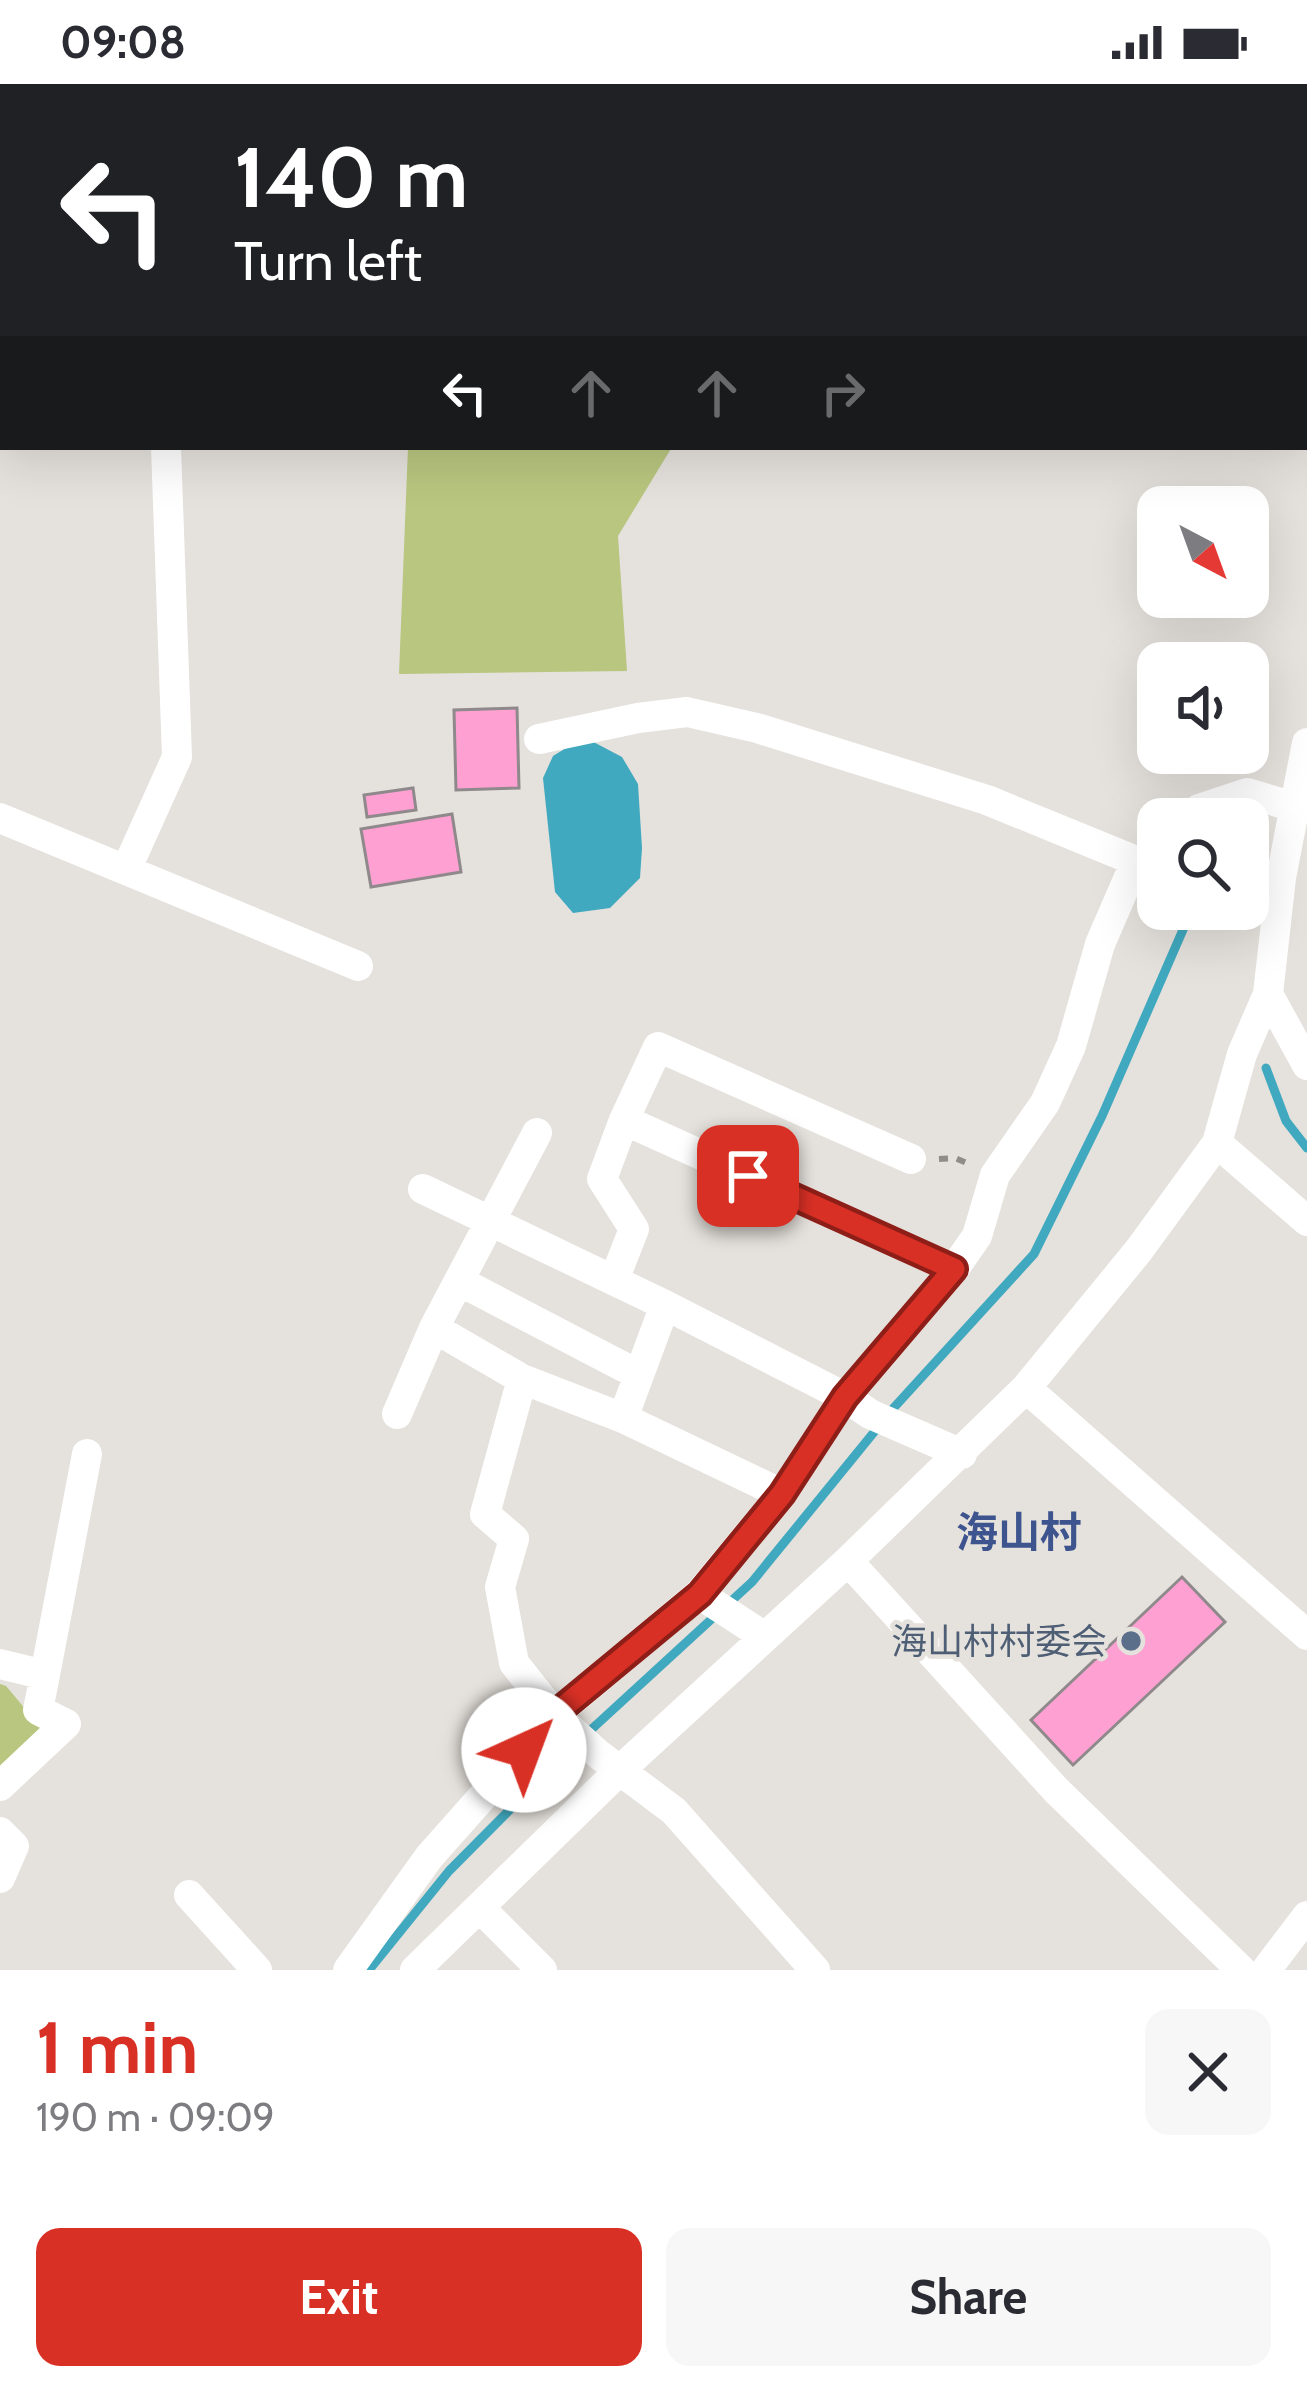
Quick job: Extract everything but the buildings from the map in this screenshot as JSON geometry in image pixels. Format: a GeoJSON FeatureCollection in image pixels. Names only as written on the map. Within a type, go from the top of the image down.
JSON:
{"type":"FeatureCollection","features":[{"type":"Feature","properties":{"kind":"street"},"geometry":{"type":"LineString","coordinates":[[126,870],[177,757],[166,450]]}},
{"type":"Feature","properties":{"kind":"street"},"geometry":{"type":"LineString","coordinates":[[539,739],[687,712],[757,728],[1137,849]]}},
{"type":"Feature","properties":{"kind":"street"},"geometry":{"type":"LineString","coordinates":[[415,1970],[480,1908],[609,1762],[752,1629],[848,1561],[1027,1388],[1139,1250],[1217,1143],[1242,1054],[1268,994],[1281,878],[1307,743]]}},
{"type":"Feature","properties":{"kind":"street"},"geometry":{"type":"LineString","coordinates":[[1269,800],[1294,807]]}},
{"type":"Feature","properties":{"kind":"street"},"geometry":{"type":"LineString","coordinates":[[0,818],[358,966]]}},
{"type":"Feature","properties":{"kind":"street"},"geometry":{"type":"LineString","coordinates":[[1281,878],[1307,850]]}},
{"type":"Feature","properties":{"kind":"street"},"geometry":{"type":"LineString","coordinates":[[348,1970],[429,1858],[561,1720],[703,1596],[858,1405],[977,1236],[995,1175],[1045,1103],[1071,1046],[1100,944],[1137,872]]}},
{"type":"Feature","properties":{"kind":"street"},"geometry":{"type":"LineString","coordinates":[[1268,994],[1307,1065]]}},
{"type":"Feature","properties":{"kind":"street"},"geometry":{"type":"LineString","coordinates":[[614,1280],[634,1228],[602,1179],[658,1046],[911,1160]]}},
{"type":"Feature","properties":{"kind":"street"},"geometry":{"type":"LineString","coordinates":[[624,1120],[954,1269]]}},
{"type":"Feature","properties":{"kind":"street"},"geometry":{"type":"LineString","coordinates":[[397,1414],[434,1328],[537,1133]]}},
{"type":"Feature","properties":{"kind":"street"},"geometry":{"type":"LineString","coordinates":[[1217,1143],[1307,1221]]}},
{"type":"Feature","properties":{"kind":"street"},"geometry":{"type":"LineString","coordinates":[[423,1189],[962,1454]]}},
{"type":"Feature","properties":{"kind":"street"},"geometry":{"type":"LineString","coordinates":[[460,1282],[639,1375]]}},
{"type":"Feature","properties":{"kind":"street"},"geometry":{"type":"LineString","coordinates":[[623,1418],[665,1305]]}},
{"type":"Feature","properties":{"kind":"street"},"geometry":{"type":"LineString","coordinates":[[434,1328],[523,1379],[623,1418],[782,1494]]}},
{"type":"Feature","properties":{"kind":"street"},"geometry":{"type":"LineString","coordinates":[[523,1379],[485,1514],[514,1539],[500,1587],[514,1663],[561,1720],[674,1811],[815,1970]]}},
{"type":"Feature","properties":{"kind":"street"},"geometry":{"type":"LineString","coordinates":[[1027,1388],[1307,1635]]}},
{"type":"Feature","properties":{"kind":"street"},"geometry":{"type":"LineString","coordinates":[[0,1786],[66,1724],[38,1710],[87,1454]]}},
{"type":"Feature","properties":{"kind":"street"},"geometry":{"type":"LineString","coordinates":[[848,1561],[1056,1790],[1241,1970]]}},
{"type":"Feature","properties":{"kind":"street"},"geometry":{"type":"LineString","coordinates":[[703,1596],[752,1629]]}},
{"type":"Feature","properties":{"kind":"street"},"geometry":{"type":"LineString","coordinates":[[0,1664],[45,1675]]}},
{"type":"Feature","properties":{"kind":"street"},"geometry":{"type":"LineString","coordinates":[[0,1832],[14,1846],[0,1878]]}},
{"type":"Feature","properties":{"kind":"street"},"geometry":{"type":"LineString","coordinates":[[189,1895],[257,1970]]}},
{"type":"Feature","properties":{"kind":"street"},"geometry":{"type":"LineString","coordinates":[[480,1908],[542,1970]]}},
{"type":"Feature","properties":{"kind":"street"},"geometry":{"type":"LineString","coordinates":[[1267,1970],[1307,1916]]}},
{"type":"Feature","properties":{"kind":"path"},"geometry":{"type":"LineString","coordinates":[[911,1160],[955,1159],[995,1175]]}},
{"type":"Feature","properties":{"kind":"green space"},"geometry":{"type":"Polygon","coordinates":[[[408,450],[670,450],[618,536],[627,671],[399,674],[408,450]]]}},
{"type":"Feature","properties":{"kind":"green space"},"geometry":{"type":"Polygon","coordinates":[[[0,1684],[42,1729],[0,1773],[0,1684]]]}},
{"type":"Feature","properties":{"kind":"water"},"geometry":{"type":"Polygon","coordinates":[[[584,737],[622,757],[638,784],[642,848],[640,878],[610,908],[573,913],[555,892],[543,778],[553,756],[584,737]]]}},
{"type":"Feature","properties":{"kind":"waterway"},"geometry":{"type":"LineString","coordinates":[[889,1413],[1034,1254],[1102,1116],[1183,930]]}},
{"type":"Feature","properties":{"kind":"waterway"},"geometry":{"type":"LineString","coordinates":[[1266,1068],[1286,1121],[1307,1148]]}},
{"type":"Feature","properties":{"kind":"waterway"},"geometry":{"type":"LineString","coordinates":[[369,1970],[449,1871],[570,1749],[752,1582],[879,1426]]}},
{"type":"Feature","properties":{"kind":"place","name":"海山村村委会"},"geometry":{"type":"Point","coordinates":[1131,1641]}},
{"type":"Feature","properties":{"kind":"district","name":"海山村"},"geometry":{"type":"Point","coordinates":[1019,1532]}},
{"type":"Feature","properties":{"kind":"route"},"geometry":{"type":"LineString","coordinates":[[524,1750],[555,1714],[700,1594],[782,1494],[845,1397],[954,1269],[748,1176]]}}]}
